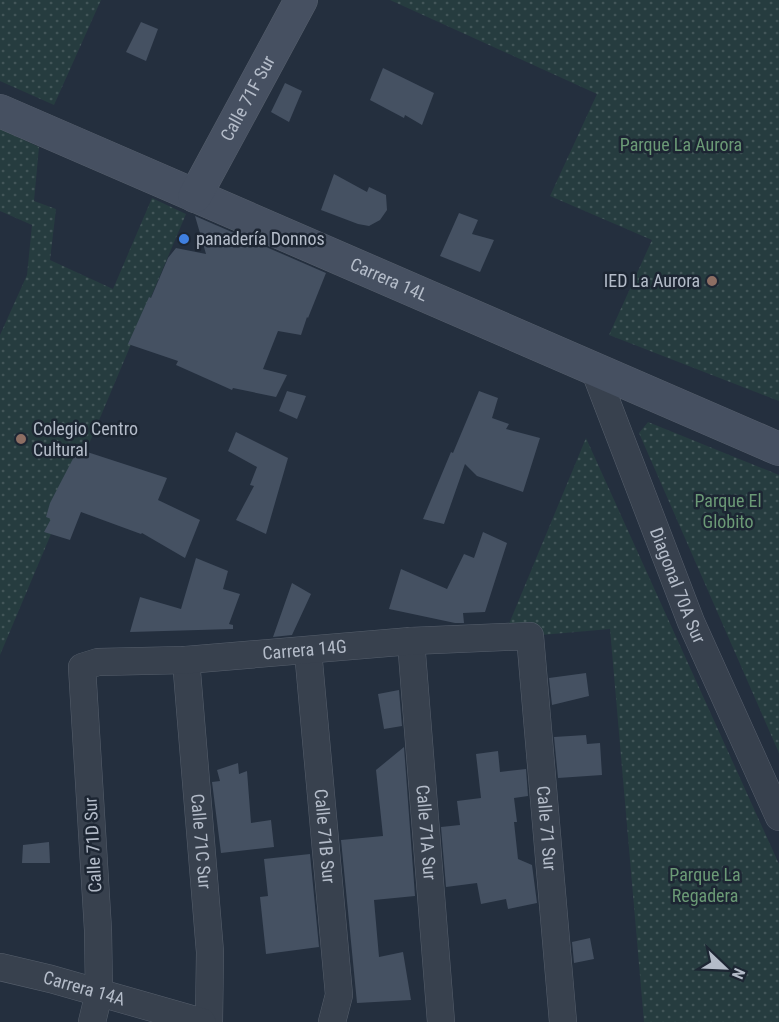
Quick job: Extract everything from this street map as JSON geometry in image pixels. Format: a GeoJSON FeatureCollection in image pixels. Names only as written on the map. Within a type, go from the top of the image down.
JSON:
{"type":"FeatureCollection","features":[{"type":"Feature","properties":{"kind":"street","name":"Calle 71F Sur"},"geometry":{"type":"LineString","coordinates":[[195,196],[301,0]]}},
{"type":"Feature","properties":{"kind":"street","name":"Carrera 14L"},"geometry":{"type":"LineString","coordinates":[[0,111],[779,449]]}},
{"type":"Feature","properties":{"kind":"street","name":"Diagonal 70A Sur"},"geometry":{"type":"LineString","coordinates":[[594,369],[691,622],[775,809]]}},
{"type":"Feature","properties":{"kind":"street","name":"Carrera 14G"},"geometry":{"type":"LineString","coordinates":[[82,667],[98,662],[186,660],[411,641],[530,636]]}},
{"type":"Feature","properties":{"kind":"street","name":"Calle 71 Sur"},"geometry":{"type":"LineString","coordinates":[[530,636],[563,1022]]}},
{"type":"Feature","properties":{"kind":"street","name":"Calle 71A Sur"},"geometry":{"type":"LineString","coordinates":[[411,641],[441,1022]]}},
{"type":"Feature","properties":{"kind":"street","name":"Calle 71B Sur"},"geometry":{"type":"LineString","coordinates":[[308,651],[339,995],[332,1022]]}},
{"type":"Feature","properties":{"kind":"street","name":"Calle 71C Sur"},"geometry":{"type":"LineString","coordinates":[[186,660],[210,952],[209,1022]]}},
{"type":"Feature","properties":{"kind":"street","name":"Calle 71D Sur"},"geometry":{"type":"LineString","coordinates":[[82,667],[98,930],[99,993],[92,1022]]}},
{"type":"Feature","properties":{"kind":"street","name":"Carrera 14A"},"geometry":{"type":"LineString","coordinates":[[0,967],[202,1022]]}},
{"type":"Feature","properties":{"kind":"green space"},"geometry":{"type":"Polygon","coordinates":[[[0,0],[101,0],[54,105],[0,81],[0,0]]]}},
{"type":"Feature","properties":{"kind":"green space","name":"Parque La Aurora"},"geometry":{"type":"Polygon","coordinates":[[[390,0],[779,0],[779,401],[609,335],[652,240],[550,196],[597,94],[390,0]]]}},
{"type":"Feature","properties":{"kind":"green space"},"geometry":{"type":"Polygon","coordinates":[[[0,129],[39,147],[34,201],[56,209],[50,260],[113,289],[152,198],[186,214],[0,655],[0,335],[27,275],[32,225],[0,211],[0,129]]]}},
{"type":"Feature","properties":{"kind":"green space","name":"Parque El Globito"},"geometry":{"type":"Polygon","coordinates":[[[648,422],[779,475],[779,753],[639,433],[648,422]]]}},
{"type":"Feature","properties":{"kind":"green space","name":"Parque La Regadera"},"geometry":{"type":"Polygon","coordinates":[[[586,438],[779,864],[779,1022],[644,1022],[610,629],[504,636],[586,438]]]}},
{"type":"Feature","properties":{"kind":"building"},"geometry":{"type":"Polygon","coordinates":[[[141,22],[158,29],[146,61],[126,52],[141,22]]]}},
{"type":"Feature","properties":{"kind":"building"},"geometry":{"type":"Polygon","coordinates":[[[383,68],[434,93],[422,125],[370,100],[383,68]]]}},
{"type":"Feature","properties":{"kind":"building"},"geometry":{"type":"Polygon","coordinates":[[[285,83],[302,91],[289,122],[271,112],[285,83]]]}},
{"type":"Feature","properties":{"kind":"building"},"geometry":{"type":"Polygon","coordinates":[[[334,174],[367,192],[369,187],[386,195],[387,210],[380,220],[369,226],[321,210],[334,174]]]}},
{"type":"Feature","properties":{"kind":"building"},"geometry":{"type":"Polygon","coordinates":[[[459,213],[478,220],[472,234],[494,240],[480,272],[440,256],[459,213]]]}},
{"type":"Feature","properties":{"kind":"building"},"geometry":{"type":"Polygon","coordinates":[[[195,216],[326,273],[301,335],[278,331],[263,369],[287,375],[276,397],[233,388],[232,390],[176,365],[178,361],[128,344],[168,258],[176,248],[206,254],[195,216]]]}},
{"type":"Feature","properties":{"kind":"building"},"geometry":{"type":"Polygon","coordinates":[[[287,391],[306,396],[297,419],[279,411],[287,391]]]}},
{"type":"Feature","properties":{"kind":"building"},"geometry":{"type":"Polygon","coordinates":[[[479,391],[498,398],[492,418],[509,424],[506,429],[540,438],[523,492],[477,476],[465,464],[444,524],[423,519],[451,452],[453,453],[479,391]]]}},
{"type":"Feature","properties":{"kind":"building"},"geometry":{"type":"Polygon","coordinates":[[[236,432],[288,458],[266,534],[236,520],[254,486],[250,485],[257,467],[228,451],[236,432]]]}},
{"type":"Feature","properties":{"kind":"building"},"geometry":{"type":"Polygon","coordinates":[[[78,449],[167,478],[158,500],[200,520],[185,558],[142,533],[81,512],[70,540],[44,532],[51,519],[46,517],[50,503],[78,449]]]}},
{"type":"Feature","properties":{"kind":"building"},"geometry":{"type":"Polygon","coordinates":[[[483,532],[507,543],[485,612],[463,613],[464,623],[455,623],[389,609],[401,569],[447,589],[464,554],[474,558],[483,532]]]}},
{"type":"Feature","properties":{"kind":"building"},"geometry":{"type":"Polygon","coordinates":[[[196,558],[228,571],[223,589],[240,594],[229,624],[233,625],[233,629],[130,632],[140,597],[181,609],[196,558]]]}},
{"type":"Feature","properties":{"kind":"building"},"geometry":{"type":"Polygon","coordinates":[[[292,583],[311,594],[292,635],[273,637],[292,583]]]}},
{"type":"Feature","properties":{"kind":"building"},"geometry":{"type":"Polygon","coordinates":[[[586,673],[589,696],[552,705],[549,678],[586,673]]]}},
{"type":"Feature","properties":{"kind":"building"},"geometry":{"type":"Polygon","coordinates":[[[399,690],[402,726],[384,729],[378,694],[399,690]]]}},
{"type":"Feature","properties":{"kind":"building"},"geometry":{"type":"Polygon","coordinates":[[[586,735],[587,744],[600,743],[602,775],[558,778],[554,737],[586,735]]]}},
{"type":"Feature","properties":{"kind":"building"},"geometry":{"type":"Polygon","coordinates":[[[404,747],[415,896],[374,900],[379,957],[403,952],[411,1000],[357,1003],[341,840],[383,836],[376,770],[404,747]]]}},
{"type":"Feature","properties":{"kind":"building"},"geometry":{"type":"Polygon","coordinates":[[[498,751],[500,772],[526,769],[528,796],[514,798],[517,822],[514,822],[518,859],[532,865],[537,903],[508,909],[506,899],[481,904],[477,883],[446,887],[441,827],[460,825],[457,801],[481,798],[476,754],[498,751]]]}},
{"type":"Feature","properties":{"kind":"building"},"geometry":{"type":"Polygon","coordinates":[[[238,763],[239,774],[247,771],[251,823],[271,820],[274,847],[221,853],[212,782],[220,781],[217,770],[238,763]]]}},
{"type":"Feature","properties":{"kind":"building"},"geometry":{"type":"Polygon","coordinates":[[[49,842],[50,863],[22,863],[23,845],[49,842]]]}},
{"type":"Feature","properties":{"kind":"building"},"geometry":{"type":"Polygon","coordinates":[[[310,854],[319,947],[266,954],[260,897],[268,896],[264,859],[310,854]]]}},
{"type":"Feature","properties":{"kind":"building"},"geometry":{"type":"Polygon","coordinates":[[[590,938],[594,959],[574,963],[572,942],[590,938]]]}},
{"type":"Feature","properties":{"kind":"place","name":"panadería Donnos"},"geometry":{"type":"Point","coordinates":[184,239]}},
{"type":"Feature","properties":{"kind":"place","name":"IED La Aurora"},"geometry":{"type":"Point","coordinates":[712,281]}},
{"type":"Feature","properties":{"kind":"place","name":"Colegio Centro Cultural"},"geometry":{"type":"Point","coordinates":[21,439]}}]}
